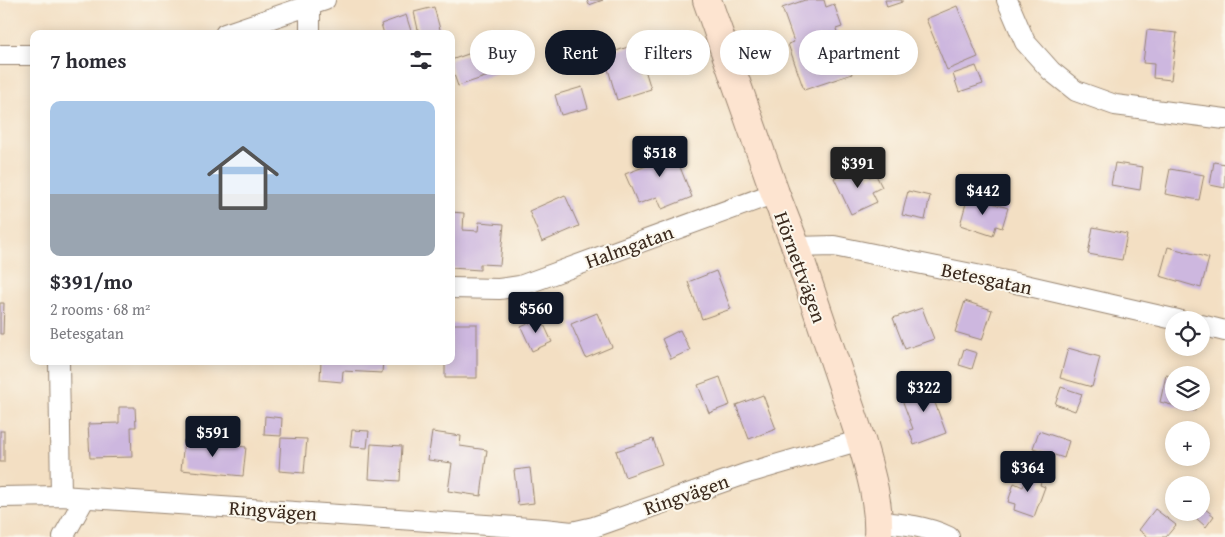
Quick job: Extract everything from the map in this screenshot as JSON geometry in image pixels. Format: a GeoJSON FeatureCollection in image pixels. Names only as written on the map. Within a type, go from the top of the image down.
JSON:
{"type":"FeatureCollection","features":[{"type":"Feature","properties":{"kind":"street","name":"Hörnettvägen"},"geometry":{"type":"LineString","coordinates":[[707,0],[796,247],[861,440],[870,470],[878,529]]}},
{"type":"Feature","properties":{"kind":"street"},"geometry":{"type":"LineString","coordinates":[[1007,0],[1026,42],[1051,71],[1076,91],[1115,104],[1225,119]]}},
{"type":"Feature","properties":{"kind":"street"},"geometry":{"type":"LineString","coordinates":[[237,30],[317,3]]}},
{"type":"Feature","properties":{"kind":"street"},"geometry":{"type":"LineString","coordinates":[[311,30],[317,3]]}},
{"type":"Feature","properties":{"kind":"street"},"geometry":{"type":"LineString","coordinates":[[0,55],[30,55]]}},
{"type":"Feature","properties":{"kind":"street","name":"Halmgatan"},"geometry":{"type":"LineString","coordinates":[[455,288],[520,286],[775,192]]}},
{"type":"Feature","properties":{"kind":"street","name":"Betesgatan"},"geometry":{"type":"LineString","coordinates":[[796,247],[834,246],[1033,287],[1165,317]]}},
{"type":"Feature","properties":{"kind":"street"},"geometry":{"type":"LineString","coordinates":[[1210,327],[1225,331]]}},
{"type":"Feature","properties":{"kind":"street"},"geometry":{"type":"LineString","coordinates":[[59,365],[61,496]]}},
{"type":"Feature","properties":{"kind":"street","name":"Ringvägen"},"geometry":{"type":"LineString","coordinates":[[0,498],[61,496],[525,528],[572,534],[748,472],[861,440]]}},
{"type":"Feature","properties":{"kind":"street"},"geometry":{"type":"LineString","coordinates":[[63,537],[85,498]]}},
{"type":"Feature","properties":{"kind":"street"},"geometry":{"type":"LineString","coordinates":[[878,529],[920,526],[948,537]]}},
{"type":"Feature","properties":{"kind":"building"},"geometry":{"type":"Polygon","coordinates":[[[587,0],[603,0],[589,5],[587,0]]]}},
{"type":"Feature","properties":{"kind":"building"},"geometry":{"type":"Polygon","coordinates":[[[805,0],[824,0],[826,7],[834,4],[842,27],[836,30],[799,30],[799,75],[849,75],[804,90],[789,47],[789,44],[794,42],[782,8],[805,0]]]}},
{"type":"Feature","properties":{"kind":"building"},"geometry":{"type":"Polygon","coordinates":[[[885,0],[902,0],[902,2],[887,7],[885,0]]]}},
{"type":"Feature","properties":{"kind":"building"},"geometry":{"type":"Polygon","coordinates":[[[957,6],[978,57],[947,70],[926,19],[957,6]]]}},
{"type":"Feature","properties":{"kind":"building"},"geometry":{"type":"Polygon","coordinates":[[[434,7],[440,30],[418,30],[414,12],[434,7]]]}},
{"type":"Feature","properties":{"kind":"building"},"geometry":{"type":"Polygon","coordinates":[[[406,15],[411,30],[383,30],[381,24],[406,15]]]}},
{"type":"Feature","properties":{"kind":"building"},"geometry":{"type":"Polygon","coordinates":[[[1147,30],[1177,33],[1171,80],[1153,78],[1154,64],[1143,63],[1147,30]]]}},
{"type":"Feature","properties":{"kind":"building"},"geometry":{"type":"Polygon","coordinates":[[[626,48],[626,75],[647,75],[651,89],[617,100],[610,75],[616,75],[616,51],[626,48]]]}},
{"type":"Feature","properties":{"kind":"building"},"geometry":{"type":"Polygon","coordinates":[[[470,53],[470,75],[491,75],[458,86],[455,77],[455,59],[470,53]]]}},
{"type":"Feature","properties":{"kind":"building"},"geometry":{"type":"Polygon","coordinates":[[[976,66],[983,84],[959,92],[953,74],[976,66]]]}},
{"type":"Feature","properties":{"kind":"building"},"geometry":{"type":"Polygon","coordinates":[[[582,87],[588,108],[561,115],[555,95],[582,87]]]}},
{"type":"Feature","properties":{"kind":"building"},"geometry":{"type":"Polygon","coordinates":[[[670,142],[692,197],[662,209],[657,197],[638,204],[625,174],[646,166],[641,154],[670,142]]]}},
{"type":"Feature","properties":{"kind":"building"},"geometry":{"type":"Polygon","coordinates":[[[1214,162],[1225,164],[1225,188],[1210,185],[1214,162]]]}},
{"type":"Feature","properties":{"kind":"building"},"geometry":{"type":"Polygon","coordinates":[[[1115,163],[1143,167],[1140,190],[1111,185],[1115,163]]]}},
{"type":"Feature","properties":{"kind":"building"},"geometry":{"type":"Polygon","coordinates":[[[863,165],[869,177],[876,175],[882,187],[872,192],[877,202],[851,214],[834,178],[863,165]]]}},
{"type":"Feature","properties":{"kind":"building"},"geometry":{"type":"Polygon","coordinates":[[[1170,169],[1204,175],[1199,200],[1165,194],[1170,169]]]}},
{"type":"Feature","properties":{"kind":"building"},"geometry":{"type":"Polygon","coordinates":[[[908,191],[930,196],[925,220],[902,215],[908,191]]]}},
{"type":"Feature","properties":{"kind":"building"},"geometry":{"type":"Polygon","coordinates":[[[565,195],[579,226],[542,242],[529,211],[565,195]]]}},
{"type":"Feature","properties":{"kind":"building"},"geometry":{"type":"Polygon","coordinates":[[[968,196],[1008,208],[1002,228],[996,226],[993,236],[960,225],[968,196]]]}},
{"type":"Feature","properties":{"kind":"building"},"geometry":{"type":"Polygon","coordinates":[[[455,212],[464,213],[463,230],[478,231],[479,222],[504,224],[500,265],[480,264],[480,270],[455,268],[455,212]]]}},
{"type":"Feature","properties":{"kind":"building"},"geometry":{"type":"Polygon","coordinates":[[[1093,227],[1127,234],[1122,260],[1088,254],[1093,227]]]}},
{"type":"Feature","properties":{"kind":"building"},"geometry":{"type":"Polygon","coordinates":[[[1168,247],[1209,258],[1201,288],[1160,276],[1168,247]]]}},
{"type":"Feature","properties":{"kind":"building"},"geometry":{"type":"Polygon","coordinates":[[[716,271],[731,309],[702,319],[688,282],[716,271]]]}},
{"type":"Feature","properties":{"kind":"building"},"geometry":{"type":"Polygon","coordinates":[[[965,301],[992,310],[982,340],[955,332],[965,301]]]}},
{"type":"Feature","properties":{"kind":"building"},"geometry":{"type":"Polygon","coordinates":[[[0,303],[4,303],[3,334],[0,334],[0,303]]]}},
{"type":"Feature","properties":{"kind":"building"},"geometry":{"type":"Polygon","coordinates":[[[922,308],[934,339],[905,349],[893,318],[922,308]]]}},
{"type":"Feature","properties":{"kind":"building"},"geometry":{"type":"Polygon","coordinates":[[[597,313],[612,347],[586,358],[571,324],[597,313]]]}},
{"type":"Feature","properties":{"kind":"building"},"geometry":{"type":"Polygon","coordinates":[[[541,318],[552,342],[532,351],[521,327],[541,318]]]}},
{"type":"Feature","properties":{"kind":"building"},"geometry":{"type":"Polygon","coordinates":[[[455,324],[477,324],[477,378],[445,378],[445,365],[455,365],[455,324]]]}},
{"type":"Feature","properties":{"kind":"building"},"geometry":{"type":"Polygon","coordinates":[[[680,330],[690,350],[671,359],[662,339],[680,330]]]}},
{"type":"Feature","properties":{"kind":"building"},"geometry":{"type":"Polygon","coordinates":[[[1068,348],[1100,357],[1092,387],[1060,378],[1068,348]]]}},
{"type":"Feature","properties":{"kind":"building"},"geometry":{"type":"Polygon","coordinates":[[[964,349],[977,353],[972,369],[959,365],[964,349]]]}},
{"type":"Feature","properties":{"kind":"building"},"geometry":{"type":"Polygon","coordinates":[[[321,365],[383,365],[382,373],[343,371],[342,382],[320,380],[321,365]]]}},
{"type":"Feature","properties":{"kind":"building"},"geometry":{"type":"Polygon","coordinates":[[[720,377],[730,405],[709,413],[698,385],[720,377]]]}},
{"type":"Feature","properties":{"kind":"building"},"geometry":{"type":"Polygon","coordinates":[[[1165,380],[1165,403],[1160,402],[1165,380]]]}},
{"type":"Feature","properties":{"kind":"building"},"geometry":{"type":"Polygon","coordinates":[[[936,381],[942,398],[934,400],[946,433],[914,445],[909,430],[913,429],[900,394],[936,381]]]}},
{"type":"Feature","properties":{"kind":"building"},"geometry":{"type":"Polygon","coordinates":[[[1061,387],[1082,394],[1075,411],[1055,404],[1061,387]]]}},
{"type":"Feature","properties":{"kind":"building"},"geometry":{"type":"Polygon","coordinates":[[[763,395],[776,429],[749,439],[736,405],[763,395]]]}},
{"type":"Feature","properties":{"kind":"building"},"geometry":{"type":"Polygon","coordinates":[[[119,407],[135,407],[136,427],[131,427],[132,457],[90,458],[88,424],[119,423],[119,407]]]}},
{"type":"Feature","properties":{"kind":"building"},"geometry":{"type":"Polygon","coordinates":[[[265,416],[282,418],[281,436],[264,435],[265,416]]]}},
{"type":"Feature","properties":{"kind":"building"},"geometry":{"type":"Polygon","coordinates":[[[352,430],[369,431],[367,448],[350,447],[352,430]]]}},
{"type":"Feature","properties":{"kind":"building"},"geometry":{"type":"Polygon","coordinates":[[[0,431],[4,431],[4,462],[0,462],[0,431]]]}},
{"type":"Feature","properties":{"kind":"building"},"geometry":{"type":"Polygon","coordinates":[[[1039,431],[1069,441],[1064,458],[1033,448],[1039,431]]]}},
{"type":"Feature","properties":{"kind":"building"},"geometry":{"type":"Polygon","coordinates":[[[432,432],[461,436],[460,446],[487,450],[481,496],[448,491],[452,463],[428,460],[432,432]]]}},
{"type":"Feature","properties":{"kind":"building"},"geometry":{"type":"Polygon","coordinates":[[[281,438],[307,439],[304,473],[279,471],[281,438]]]}},
{"type":"Feature","properties":{"kind":"building"},"geometry":{"type":"Polygon","coordinates":[[[653,439],[662,464],[625,477],[616,451],[653,439]]]}},
{"type":"Feature","properties":{"kind":"building"},"geometry":{"type":"Polygon","coordinates":[[[184,440],[246,447],[243,476],[181,470],[184,440]]]}},
{"type":"Feature","properties":{"kind":"building"},"geometry":{"type":"Polygon","coordinates":[[[371,444],[402,446],[400,481],[369,479],[371,444]]]}},
{"type":"Feature","properties":{"kind":"building"},"geometry":{"type":"Polygon","coordinates":[[[1031,467],[1045,472],[1040,485],[1045,487],[1034,517],[1014,510],[1015,504],[1008,502],[1014,483],[1023,487],[1031,467]]]}},
{"type":"Feature","properties":{"kind":"building"},"geometry":{"type":"Polygon","coordinates":[[[530,468],[534,503],[518,505],[514,470],[530,468]]]}},
{"type":"Feature","properties":{"kind":"building"},"geometry":{"type":"Polygon","coordinates":[[[1155,509],[1165,517],[1165,521],[1171,521],[1176,525],[1166,537],[1148,537],[1139,530],[1155,509]]]}},
{"type":"Feature","properties":{"kind":"building"},"geometry":{"type":"Polygon","coordinates":[[[1210,513],[1214,516],[1206,527],[1199,521],[1210,521],[1210,513]]]}}]}
